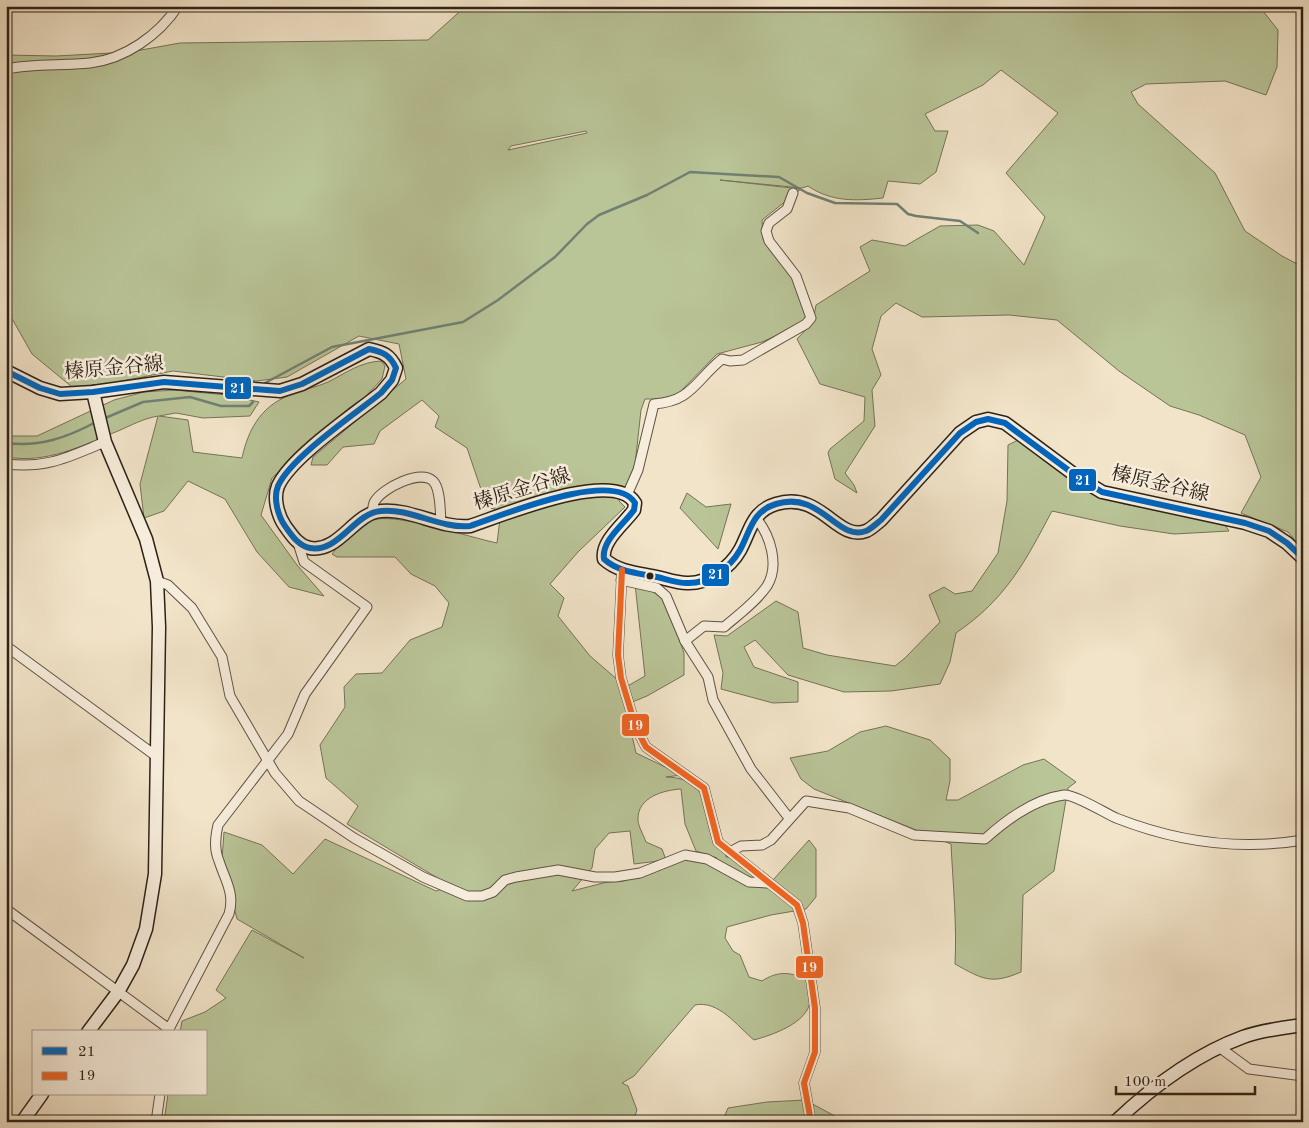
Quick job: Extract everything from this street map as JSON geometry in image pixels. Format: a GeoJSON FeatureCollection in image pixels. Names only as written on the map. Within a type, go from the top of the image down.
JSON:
{"type":"FeatureCollection","features":[{"type":"Feature","properties":{"kind":"main road","name":"榛原金谷線"},"geometry":{"type":"LineString","coordinates":[[6,371],[40,388],[60,394],[93,392],[164,382],[280,391],[302,384],[369,349],[383,352],[392,359],[396,368],[392,380],[381,393],[294,464],[277,488],[276,506],[283,524],[298,543]]}},
{"type":"Feature","properties":{"kind":"main road"},"geometry":{"type":"LineString","coordinates":[[90,1030],[118,992],[133,964],[146,929],[155,874],[158,628],[157,581],[146,539],[105,442],[93,392]]}},
{"type":"Feature","properties":{"kind":"main road","name":"榛原金谷線"},"geometry":{"type":"LineString","coordinates":[[755,517],[775,504],[792,502],[808,504],[822,512],[842,529],[856,533],[867,531],[881,520],[960,433],[976,422],[988,420],[1005,423],[1079,478],[1102,492],[1245,523],[1268,531],[1288,543],[1303,558]]}},
{"type":"Feature","properties":{"kind":"main road","name":"榛原金谷線"},"geometry":{"type":"LineString","coordinates":[[372,512],[397,511],[458,527],[470,526],[574,492],[600,490],[627,495]]}},
{"type":"Feature","properties":{"kind":"main road"},"geometry":{"type":"LineString","coordinates":[[627,495],[635,503],[634,510],[606,544],[603,552],[604,559],[622,575],[687,583],[704,580],[718,573],[740,551],[755,517]]}},
{"type":"Feature","properties":{"kind":"main road"},"geometry":{"type":"LineString","coordinates":[[298,543],[308,548],[329,545],[372,512]]}},
{"type":"Feature","properties":{"kind":"main road"},"geometry":{"type":"LineString","coordinates":[[1115,1122],[1147,1092],[1219,1048],[1266,1030],[1303,1025]]}},
{"type":"Feature","properties":{"kind":"main road"},"geometry":{"type":"LineString","coordinates":[[22,1122],[41,1096]]}},
{"type":"Feature","properties":{"kind":"street"},"geometry":{"type":"LineString","coordinates":[[6,69],[34,65],[92,63],[118,56],[144,42],[159,29],[178,6]]}},
{"type":"Feature","properties":{"kind":"street"},"geometry":{"type":"LineString","coordinates":[[627,495],[638,470],[654,404],[672,403],[685,396],[722,359],[730,361],[743,360],[806,324],[811,318],[796,276],[769,241],[766,231],[769,223],[786,208],[793,193]]}},
{"type":"Feature","properties":{"kind":"street"},"geometry":{"type":"LineString","coordinates":[[6,464],[29,466],[50,464],[105,442]]}},
{"type":"Feature","properties":{"kind":"street"},"geometry":{"type":"LineString","coordinates":[[372,512],[375,501],[387,490],[405,480],[423,476],[432,480],[437,486],[441,523]]}},
{"type":"Feature","properties":{"kind":"street"},"geometry":{"type":"LineString","coordinates":[[686,641],[704,626],[724,627],[767,586],[772,564],[770,541],[755,517]]}},
{"type":"Feature","properties":{"kind":"street"},"geometry":{"type":"LineString","coordinates":[[170,1030],[229,914],[232,903],[230,887],[218,859],[215,842],[218,825],[288,734],[305,694],[367,607],[304,562],[298,543]]}},
{"type":"Feature","properties":{"kind":"street"},"geometry":{"type":"LineString","coordinates":[[789,818],[751,769],[713,700],[708,677],[686,641],[666,596],[657,588],[622,575],[618,655],[621,678],[636,728],[646,746],[704,788],[718,842],[767,883],[797,905],[804,924],[816,1008],[815,1052],[804,1083],[811,1122]]}},
{"type":"Feature","properties":{"kind":"street"},"geometry":{"type":"LineString","coordinates":[[157,581],[168,585],[192,608],[222,657],[230,696],[275,773],[299,801],[354,838],[423,877],[467,896],[482,896],[493,892],[505,880],[516,877],[558,870],[595,877],[615,877],[640,873],[686,854],[706,858],[750,882],[767,883]]}},
{"type":"Feature","properties":{"kind":"street"},"geometry":{"type":"LineString","coordinates":[[8,652],[156,756]]}},
{"type":"Feature","properties":{"kind":"street"},"geometry":{"type":"LineString","coordinates":[[730,852],[741,846],[762,844],[772,840],[789,818],[806,801],[849,808],[914,835],[985,839],[1004,822],[1048,799],[1066,794],[1116,818],[1185,838],[1214,843],[1254,846],[1303,840]]}},
{"type":"Feature","properties":{"kind":"street"},"geometry":{"type":"LineString","coordinates":[[6,909],[168,1030]]}},
{"type":"Feature","properties":{"kind":"street"},"geometry":{"type":"LineString","coordinates":[[1219,1048],[1249,1069],[1303,1076]]}},
{"type":"Feature","properties":{"kind":"street"},"geometry":{"type":"LineString","coordinates":[[156,1122],[160,1096]]}},
{"type":"Feature","properties":{"kind":"green space"},"geometry":{"type":"Polygon","coordinates":[[[466,6],[1259,6],[1278,30],[1277,67],[1266,95],[1225,81],[1146,84],[1131,92],[1138,104],[1215,173],[1245,231],[1282,256],[1303,267],[1303,550],[1288,532],[1241,513],[1261,477],[1245,435],[1199,415],[1170,406],[1119,371],[1057,320],[1009,315],[922,317],[896,303],[881,316],[872,349],[881,375],[872,390],[875,426],[845,473],[854,485],[857,493],[835,479],[828,453],[830,449],[864,421],[865,397],[820,384],[797,339],[813,322],[816,305],[870,271],[860,247],[872,240],[905,246],[940,226],[978,225],[994,231],[1024,265],[1045,217],[1006,173],[1058,113],[1001,70],[983,85],[925,114],[935,131],[948,131],[936,172],[920,184],[888,181],[883,198],[853,200],[835,198],[808,186],[802,188],[720,180],[801,189],[762,220],[763,239],[794,280],[806,315],[802,324],[762,342],[717,354],[678,394],[660,399],[645,399],[641,410],[635,465],[619,501],[625,507],[578,552],[550,584],[564,598],[558,616],[590,656],[626,687],[645,676],[635,584],[652,591],[666,601],[684,653],[684,675],[647,696],[625,705],[636,753],[682,775],[666,777],[684,780],[695,786],[702,795],[710,831],[716,843],[726,854],[726,857],[737,857],[773,880],[809,840],[816,849],[816,897],[806,909],[771,915],[727,927],[725,938],[733,951],[740,955],[749,977],[762,981],[773,975],[790,974],[807,981],[810,1001],[808,1009],[803,1016],[788,1027],[754,1040],[720,1010],[704,1004],[695,1005],[634,1076],[622,1083],[628,1086],[637,1110],[633,1122],[164,1122],[168,1096],[208,1096],[208,1030],[180,1030],[182,1021],[205,1012],[226,998],[216,990],[252,930],[304,958],[237,919],[222,859],[224,832],[262,845],[293,874],[325,839],[436,891],[451,886],[347,824],[358,806],[326,778],[320,745],[345,707],[344,687],[356,674],[382,673],[410,640],[442,627],[449,603],[435,586],[411,574],[395,557],[337,557],[332,554],[357,528],[377,519],[419,523],[497,543],[501,511],[487,507],[467,448],[435,427],[439,416],[422,400],[380,431],[374,444],[343,447],[327,465],[311,465],[313,457],[406,379],[399,344],[359,336],[287,377],[257,381],[173,371],[107,384],[72,387],[32,354],[6,308],[6,55],[56,56],[130,52],[180,43],[428,40],[466,6]],[[586,131],[511,146],[508,150],[587,133],[586,131]],[[681,789],[653,796],[642,806],[638,822],[646,842],[662,849],[666,860],[634,864],[630,831],[609,833],[595,849],[592,868],[572,891],[607,882],[624,881],[682,856],[717,858],[696,851],[685,824],[681,789]]]}},
{"type":"Feature","properties":{"kind":"green space"},"geometry":{"type":"Polygon","coordinates":[[[381,361],[385,366],[382,379],[365,397],[349,408],[272,478],[261,515],[297,565],[324,596],[289,587],[257,552],[225,499],[188,481],[164,511],[144,518],[140,484],[158,416],[142,420],[91,442],[50,456],[21,459],[6,457],[6,436],[37,436],[114,400],[144,392],[174,390],[227,395],[259,402],[250,416],[203,418],[176,413],[159,416],[188,420],[193,452],[242,458],[253,426],[274,403],[295,393],[328,382],[360,366],[381,361]]]}},
{"type":"Feature","properties":{"kind":"green space"},"geometry":{"type":"Polygon","coordinates":[[[1020,439],[1095,493],[1124,504],[1223,522],[1229,531],[1174,534],[1120,526],[1052,511],[1033,547],[1013,578],[988,607],[956,633],[950,662],[940,684],[891,691],[844,692],[788,675],[755,640],[744,647],[754,667],[798,682],[798,702],[773,703],[721,689],[723,673],[714,635],[727,636],[776,601],[798,612],[803,648],[827,655],[895,666],[905,658],[940,622],[929,595],[944,587],[955,594],[972,591],[998,553],[1007,501],[1008,445],[1020,439]]]}},
{"type":"Feature","properties":{"kind":"green space"},"geometry":{"type":"Polygon","coordinates":[[[687,493],[706,507],[731,504],[718,549],[680,508],[687,493]]]}},
{"type":"Feature","properties":{"kind":"green space"},"geometry":{"type":"Polygon","coordinates":[[[886,726],[930,740],[950,759],[950,781],[946,800],[958,800],[1023,765],[1044,759],[1076,782],[1068,788],[1054,871],[1023,895],[1021,972],[1002,978],[987,979],[955,964],[951,844],[814,789],[801,779],[790,758],[828,751],[860,732],[886,726]]]}},
{"type":"Feature","properties":{"kind":"green space"},"geometry":{"type":"Polygon","coordinates":[[[805,1100],[846,1122],[722,1122],[728,1108],[767,1102],[805,1100]]]}},
{"type":"Feature","properties":{"kind":"waterway"},"geometry":{"type":"LineString","coordinates":[[265,383],[332,347],[463,322],[498,300],[555,257],[587,224],[599,215],[647,195],[690,172],[779,177],[807,193],[835,203],[897,204],[908,214],[960,221],[978,233]]}},
{"type":"Feature","properties":{"kind":"waterway"},"geometry":{"type":"LineString","coordinates":[[103,419],[143,402],[190,397],[221,406],[249,406],[253,402]]}},
{"type":"Feature","properties":{"kind":"waterway"},"geometry":{"type":"LineString","coordinates":[[6,443],[30,444],[52,440],[74,433],[96,422]]}},
{"type":"Feature","properties":{"kind":"transit line","name":"21"},"geometry":{"type":"LineString","coordinates":[[6,371],[40,388],[60,394],[93,392],[164,382],[280,391],[302,384],[369,349],[386,355],[396,368],[392,380],[381,393],[309,449],[285,475],[278,486],[276,501],[282,522],[298,542],[310,548],[330,545],[363,518],[371,513],[381,511],[403,512],[448,524],[470,526],[556,498],[582,492],[605,490],[623,494],[635,503],[634,510],[614,533],[606,546],[604,559],[616,567],[629,571],[679,582],[695,583],[710,578],[724,569],[736,557],[749,529],[757,517],[768,507],[776,504],[792,502],[805,504],[817,509],[846,529],[856,532],[868,530],[881,520],[960,433],[976,422],[988,419],[1005,423],[1079,478],[1102,492],[1245,523],[1269,531],[1287,543],[1303,558]]}},
{"type":"Feature","properties":{"kind":"transit line","name":"19"},"geometry":{"type":"LineString","coordinates":[[622,570],[618,655],[621,678],[636,728],[646,747],[704,788],[718,842],[797,905],[803,923],[815,1008],[815,1052],[804,1083],[811,1122]]}}]}
